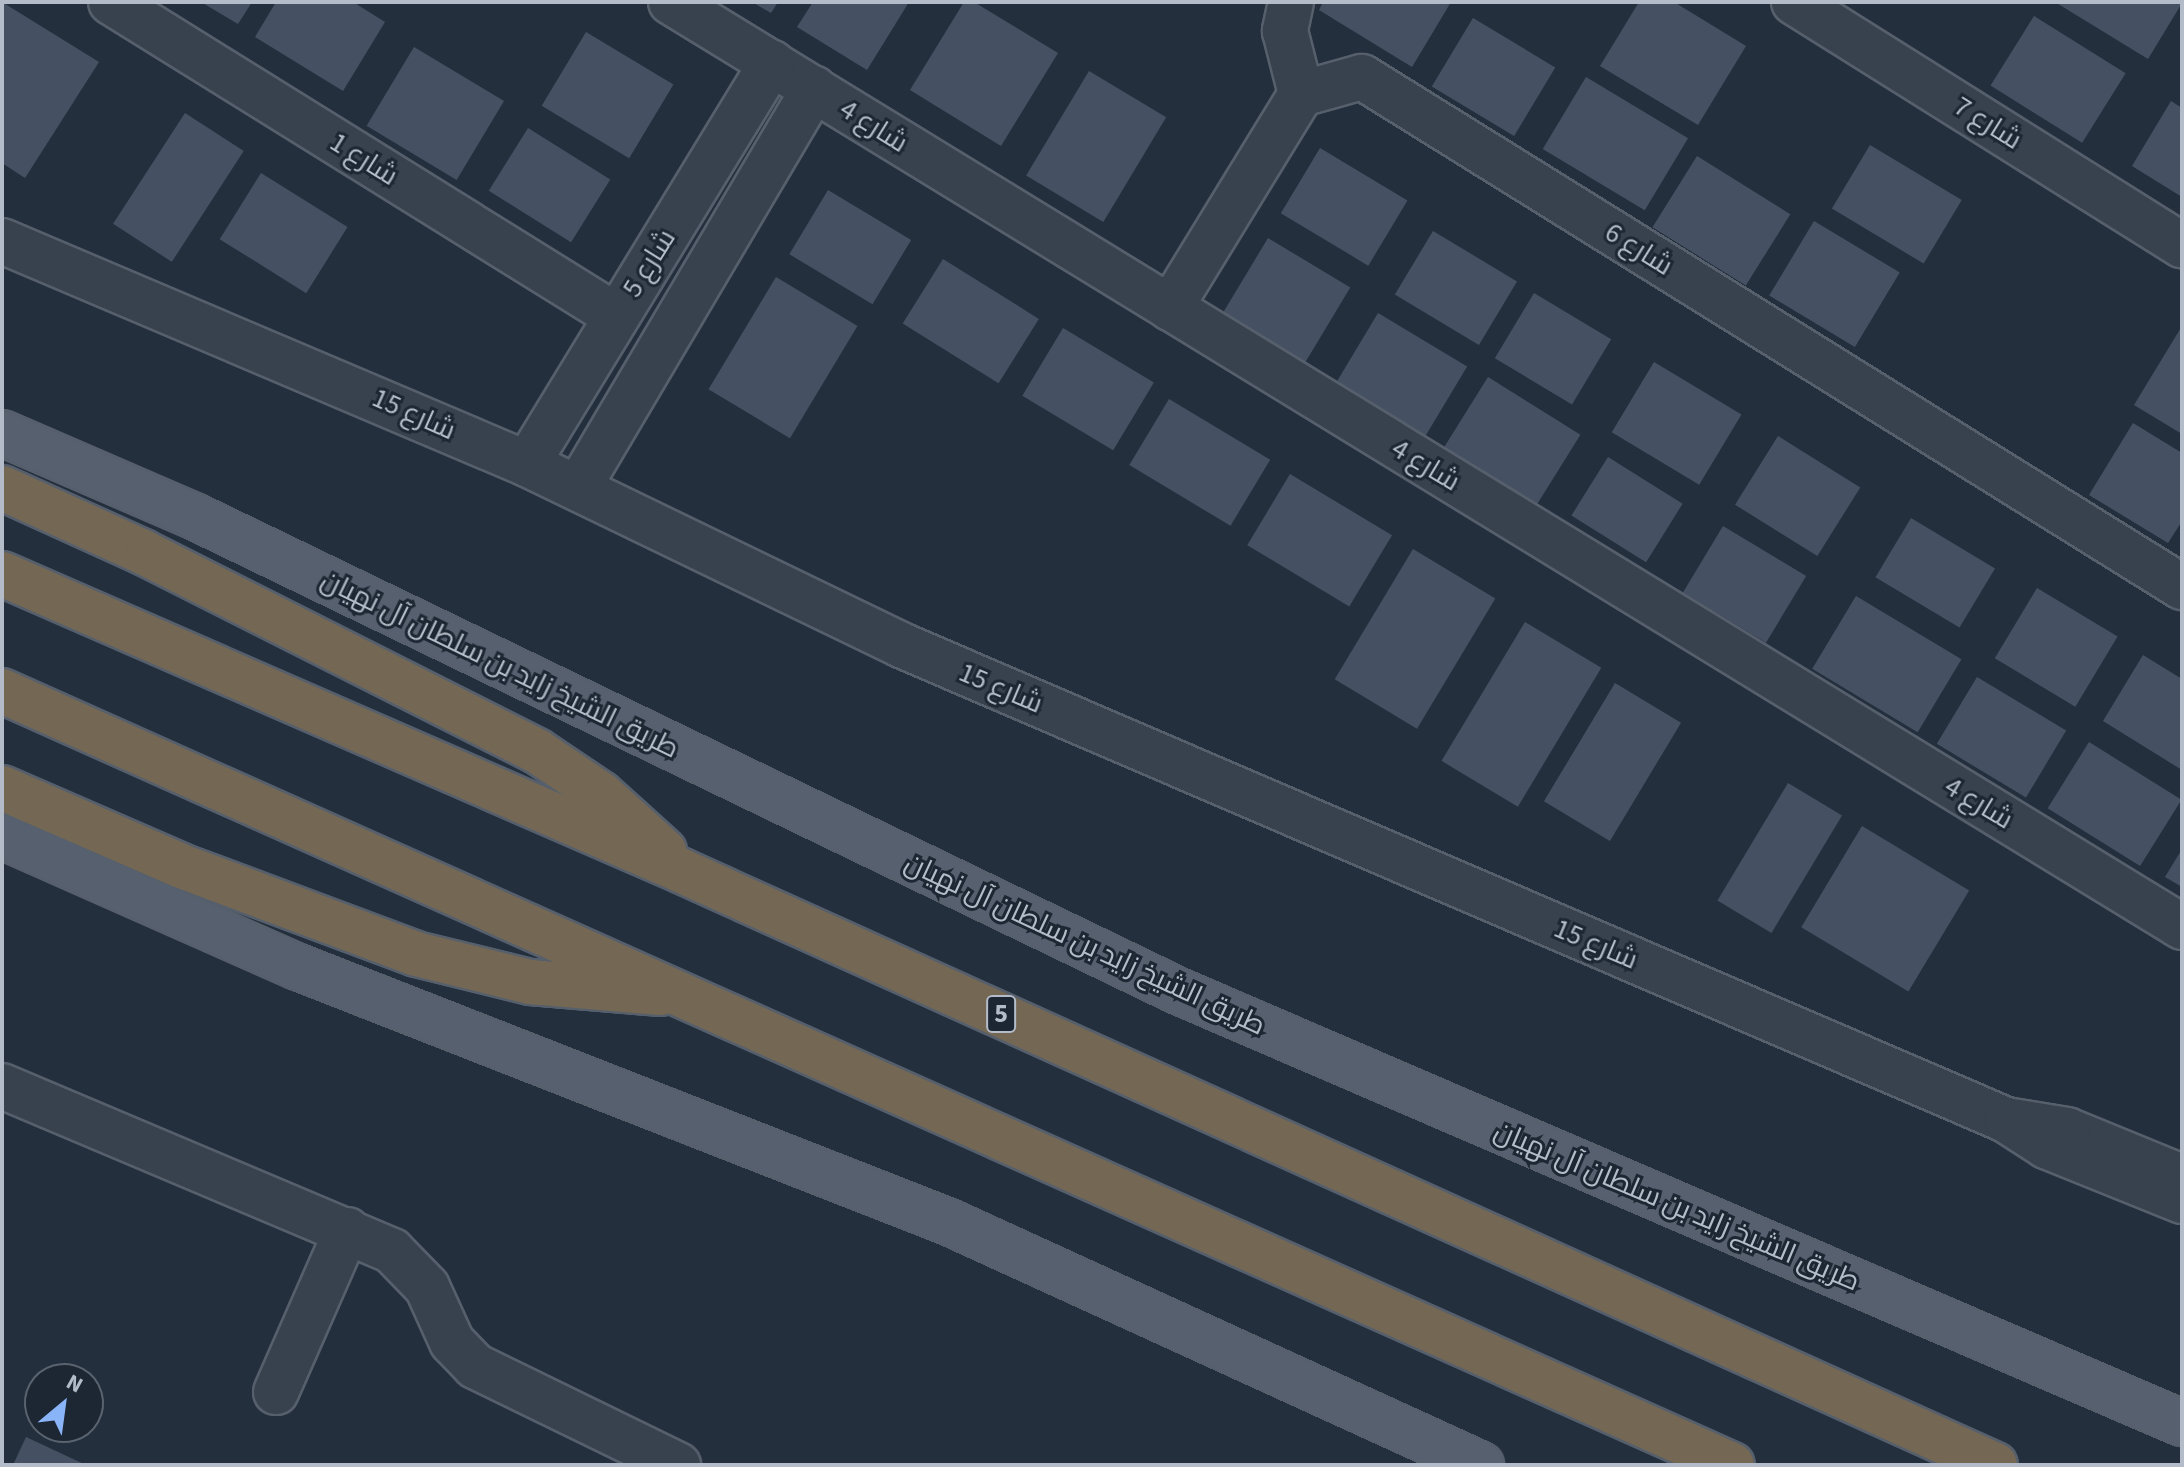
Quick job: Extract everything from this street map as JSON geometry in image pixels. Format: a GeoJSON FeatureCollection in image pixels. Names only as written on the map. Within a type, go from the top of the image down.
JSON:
{"type":"FeatureCollection","features":[{"type":"Feature","properties":{"kind":"highway"},"geometry":{"type":"LineString","coordinates":[[2,488],[143,552],[537,751],[630,817],[682,871]]}},
{"type":"Feature","properties":{"kind":"highway","name":"5"},"geometry":{"type":"LineString","coordinates":[[2,574],[682,871],[1995,1465]]}},
{"type":"Feature","properties":{"kind":"highway"},"geometry":{"type":"LineString","coordinates":[[2,691],[684,993],[1732,1465]]}},
{"type":"Feature","properties":{"kind":"highway"},"geometry":{"type":"LineString","coordinates":[[2,788],[181,866],[430,958],[581,989],[684,993]]}},
{"type":"Feature","properties":{"kind":"main road","name":"طريق الشيخ زايد بن سلطان آل نهيان"},"geometry":{"type":"LineString","coordinates":[[2,433],[196,517],[1176,990],[2182,1423]]}},
{"type":"Feature","properties":{"kind":"main road"},"geometry":{"type":"LineString","coordinates":[[2,836],[298,967],[455,1023],[949,1222],[1481,1465]]}},
{"type":"Feature","properties":{"kind":"main road"},"geometry":{"type":"LineString","coordinates":[[2021,1354],[2182,1433]]}},
{"type":"Feature","properties":{"kind":"street","name":"شارع 1"},"geometry":{"type":"LineString","coordinates":[[111,2],[616,316]]}},
{"type":"Feature","properties":{"kind":"street","name":"شارع 4"},"geometry":{"type":"LineString","coordinates":[[671,2],[2182,927]]}},
{"type":"Feature","properties":{"kind":"street"},"geometry":{"type":"LineString","coordinates":[[1170,308],[1301,94],[1285,31],[1291,2]]}},
{"type":"Feature","properties":{"kind":"street","name":"شارع 7"},"geometry":{"type":"LineString","coordinates":[[1794,2],[2182,245]]}},
{"type":"Feature","properties":{"kind":"street","name":"شارع 5"},"geometry":{"type":"LineString","coordinates":[[527,464],[772,63]]}},
{"type":"Feature","properties":{"kind":"street","name":"شارع 6"},"geometry":{"type":"LineString","coordinates":[[1301,94],[1362,77],[2182,587]]}},
{"type":"Feature","properties":{"kind":"street","name":"شارع 5"},"geometry":{"type":"LineString","coordinates":[[578,488],[814,89]]}},
{"type":"Feature","properties":{"kind":"street","name":"شارع 15"},"geometry":{"type":"LineString","coordinates":[[2,241],[527,464],[915,651],[2006,1120],[2046,1146],[2182,1201]]}},
{"type":"Feature","properties":{"kind":"street"},"geometry":{"type":"LineString","coordinates":[[2,1086],[347,1230],[412,1267],[452,1342],[475,1366],[678,1465]]}},
{"type":"Feature","properties":{"kind":"street","name":"شارع 15"},"geometry":{"type":"LineString","coordinates":[[2006,1120],[2067,1130],[2182,1177]]}},
{"type":"Feature","properties":{"kind":"street"},"geometry":{"type":"LineString","coordinates":[[276,1392],[347,1230]]}},
{"type":"Feature","properties":{"kind":"building"},"geometry":{"type":"Polygon","coordinates":[[[2,2],[99,62],[25,178],[2,163],[2,2]]]}},
{"type":"Feature","properties":{"kind":"building"},"geometry":{"type":"Polygon","coordinates":[[[201,2],[252,2],[238,24],[201,2]]]}},
{"type":"Feature","properties":{"kind":"building"},"geometry":{"type":"Polygon","coordinates":[[[276,2],[353,2],[385,22],[343,91],[255,37],[276,2]]]}},
{"type":"Feature","properties":{"kind":"building"},"geometry":{"type":"Polygon","coordinates":[[[752,2],[778,2],[771,13],[752,2]]]}},
{"type":"Feature","properties":{"kind":"building"},"geometry":{"type":"Polygon","coordinates":[[[813,2],[909,2],[867,70],[797,27],[813,2]]]}},
{"type":"Feature","properties":{"kind":"building"},"geometry":{"type":"Polygon","coordinates":[[[964,2],[974,2],[1058,53],[1001,146],[910,90],[964,2]]]}},
{"type":"Feature","properties":{"kind":"building"},"geometry":{"type":"Polygon","coordinates":[[[1323,2],[1451,2],[1412,67],[1319,10],[1323,2]]]}},
{"type":"Feature","properties":{"kind":"building"},"geometry":{"type":"Polygon","coordinates":[[[1639,2],[1674,2],[1746,46],[1698,125],[1600,66],[1639,2]]]}},
{"type":"Feature","properties":{"kind":"building"},"geometry":{"type":"Polygon","coordinates":[[[2055,2],[2182,2],[2182,3],[2148,59],[2055,2]]]}},
{"type":"Feature","properties":{"kind":"building"},"geometry":{"type":"Polygon","coordinates":[[[2034,16],[2126,73],[2082,143],[1991,86],[2034,16]]]}},
{"type":"Feature","properties":{"kind":"building"},"geometry":{"type":"Polygon","coordinates":[[[1473,18],[1555,67],[1514,136],[1432,87],[1473,18]]]}},
{"type":"Feature","properties":{"kind":"building"},"geometry":{"type":"Polygon","coordinates":[[[586,32],[673,85],[629,158],[542,106],[586,32]]]}},
{"type":"Feature","properties":{"kind":"building"},"geometry":{"type":"Polygon","coordinates":[[[414,47],[504,101],[457,180],[367,126],[414,47]]]}},
{"type":"Feature","properties":{"kind":"building"},"geometry":{"type":"Polygon","coordinates":[[[1089,71],[1166,117],[1103,222],[1026,176],[1089,71]]]}},
{"type":"Feature","properties":{"kind":"building"},"geometry":{"type":"Polygon","coordinates":[[[1586,77],[1688,138],[1645,210],[1543,149],[1586,77]]]}},
{"type":"Feature","properties":{"kind":"building"},"geometry":{"type":"Polygon","coordinates":[[[2171,101],[2182,108],[2182,197],[2132,166],[2171,101]]]}},
{"type":"Feature","properties":{"kind":"building"},"geometry":{"type":"Polygon","coordinates":[[[185,113],[244,151],[172,262],[113,224],[185,113]]]}},
{"type":"Feature","properties":{"kind":"building"},"geometry":{"type":"Polygon","coordinates":[[[528,128],[610,179],[571,242],[489,191],[528,128]]]}},
{"type":"Feature","properties":{"kind":"building"},"geometry":{"type":"Polygon","coordinates":[[[1870,145],[1962,200],[1924,264],[1832,208],[1870,145]]]}},
{"type":"Feature","properties":{"kind":"building"},"geometry":{"type":"Polygon","coordinates":[[[1320,148],[1407,201],[1368,266],[1281,213],[1320,148]]]}},
{"type":"Feature","properties":{"kind":"building"},"geometry":{"type":"Polygon","coordinates":[[[1697,156],[1790,214],[1746,286],[1652,227],[1697,156]]]}},
{"type":"Feature","properties":{"kind":"building"},"geometry":{"type":"Polygon","coordinates":[[[261,173],[348,227],[306,293],[220,239],[261,173]]]}},
{"type":"Feature","properties":{"kind":"building"},"geometry":{"type":"Polygon","coordinates":[[[828,190],[911,240],[873,304],[789,254],[828,190]]]}},
{"type":"Feature","properties":{"kind":"building"},"geometry":{"type":"Polygon","coordinates":[[[1814,221],[1900,273],[1855,347],[1769,296],[1814,221]]]}},
{"type":"Feature","properties":{"kind":"building"},"geometry":{"type":"Polygon","coordinates":[[[1433,231],[1517,281],[1479,345],[1395,294],[1433,231]]]}},
{"type":"Feature","properties":{"kind":"building"},"geometry":{"type":"Polygon","coordinates":[[[1268,238],[1350,287],[1303,366],[1221,317],[1268,238]]]}},
{"type":"Feature","properties":{"kind":"building"},"geometry":{"type":"Polygon","coordinates":[[[943,259],[1039,319],[999,383],[903,323],[943,259]]]}},
{"type":"Feature","properties":{"kind":"building"},"geometry":{"type":"Polygon","coordinates":[[[776,277],[857,326],[790,438],[709,389],[776,277]]]}},
{"type":"Feature","properties":{"kind":"building"},"geometry":{"type":"Polygon","coordinates":[[[1534,293],[1611,339],[1572,404],[1495,358],[1534,293]]]}},
{"type":"Feature","properties":{"kind":"building"},"geometry":{"type":"Polygon","coordinates":[[[1378,313],[1467,367],[1425,436],[1336,382],[1378,313]]]}},
{"type":"Feature","properties":{"kind":"building"},"geometry":{"type":"Polygon","coordinates":[[[2182,326],[2182,434],[2134,405],[2182,326]]]}},
{"type":"Feature","properties":{"kind":"building"},"geometry":{"type":"Polygon","coordinates":[[[1063,328],[1154,383],[1113,450],[1022,396],[1063,328]]]}},
{"type":"Feature","properties":{"kind":"building"},"geometry":{"type":"Polygon","coordinates":[[[1654,362],[1741,415],[1699,485],[1612,432],[1654,362]]]}},
{"type":"Feature","properties":{"kind":"building"},"geometry":{"type":"Polygon","coordinates":[[[1488,377],[1580,435],[1536,506],[1443,448],[1488,377]]]}},
{"type":"Feature","properties":{"kind":"building"},"geometry":{"type":"Polygon","coordinates":[[[1169,399],[1270,460],[1230,526],[1129,465],[1169,399]]]}},
{"type":"Feature","properties":{"kind":"building"},"geometry":{"type":"Polygon","coordinates":[[[2133,423],[2182,453],[2182,521],[2168,543],[2089,495],[2133,423]]]}},
{"type":"Feature","properties":{"kind":"building"},"geometry":{"type":"Polygon","coordinates":[[[1778,436],[1860,487],[1817,556],[1735,505],[1778,436]]]}},
{"type":"Feature","properties":{"kind":"building"},"geometry":{"type":"Polygon","coordinates":[[[1608,457],[1683,504],[1646,562],[1571,516],[1608,457]]]}},
{"type":"Feature","properties":{"kind":"building"},"geometry":{"type":"Polygon","coordinates":[[[1290,474],[1392,535],[1349,606],[1247,545],[1290,474]]]}},
{"type":"Feature","properties":{"kind":"building"},"geometry":{"type":"Polygon","coordinates":[[[1911,518],[1995,568],[1959,628],[1875,577],[1911,518]]]}},
{"type":"Feature","properties":{"kind":"building"},"geometry":{"type":"Polygon","coordinates":[[[1723,526],[1806,576],[1766,643],[1683,593],[1723,526]]]}},
{"type":"Feature","properties":{"kind":"building"},"geometry":{"type":"Polygon","coordinates":[[[1413,549],[1495,598],[1417,729],[1335,679],[1413,549]]]}},
{"type":"Feature","properties":{"kind":"building"},"geometry":{"type":"Polygon","coordinates":[[[2037,588],[2118,636],[2075,707],[1995,658],[2037,588]]]}},
{"type":"Feature","properties":{"kind":"building"},"geometry":{"type":"Polygon","coordinates":[[[1856,596],[1961,659],[1918,732],[1812,669],[1856,596]]]}},
{"type":"Feature","properties":{"kind":"building"},"geometry":{"type":"Polygon","coordinates":[[[1525,622],[1601,668],[1518,807],[1442,761],[1525,622]]]}},
{"type":"Feature","properties":{"kind":"building"},"geometry":{"type":"Polygon","coordinates":[[[2143,655],[2182,679],[2182,770],[2103,721],[2143,655]]]}},
{"type":"Feature","properties":{"kind":"building"},"geometry":{"type":"Polygon","coordinates":[[[1977,677],[2066,731],[2026,797],[1937,744],[1977,677]]]}},
{"type":"Feature","properties":{"kind":"building"},"geometry":{"type":"Polygon","coordinates":[[[1615,683],[1681,723],[1610,841],[1544,801],[1615,683]]]}},
{"type":"Feature","properties":{"kind":"building"},"geometry":{"type":"Polygon","coordinates":[[[2089,742],[2181,800],[2140,866],[2048,808],[2089,742]]]}},
{"type":"Feature","properties":{"kind":"building"},"geometry":{"type":"Polygon","coordinates":[[[1788,783],[1842,815],[1771,933],[1717,900],[1788,783]]]}},
{"type":"Feature","properties":{"kind":"building"},"geometry":{"type":"Polygon","coordinates":[[[1862,826],[1969,890],[1908,992],[1801,927],[1862,826]]]}},
{"type":"Feature","properties":{"kind":"building"},"geometry":{"type":"Polygon","coordinates":[[[2182,849],[2182,887],[2165,877],[2182,849]]]}},
{"type":"Feature","properties":{"kind":"building"},"geometry":{"type":"Polygon","coordinates":[[[24,1441],[39,1443],[86,1465],[13,1465],[24,1441]]]}}]}
